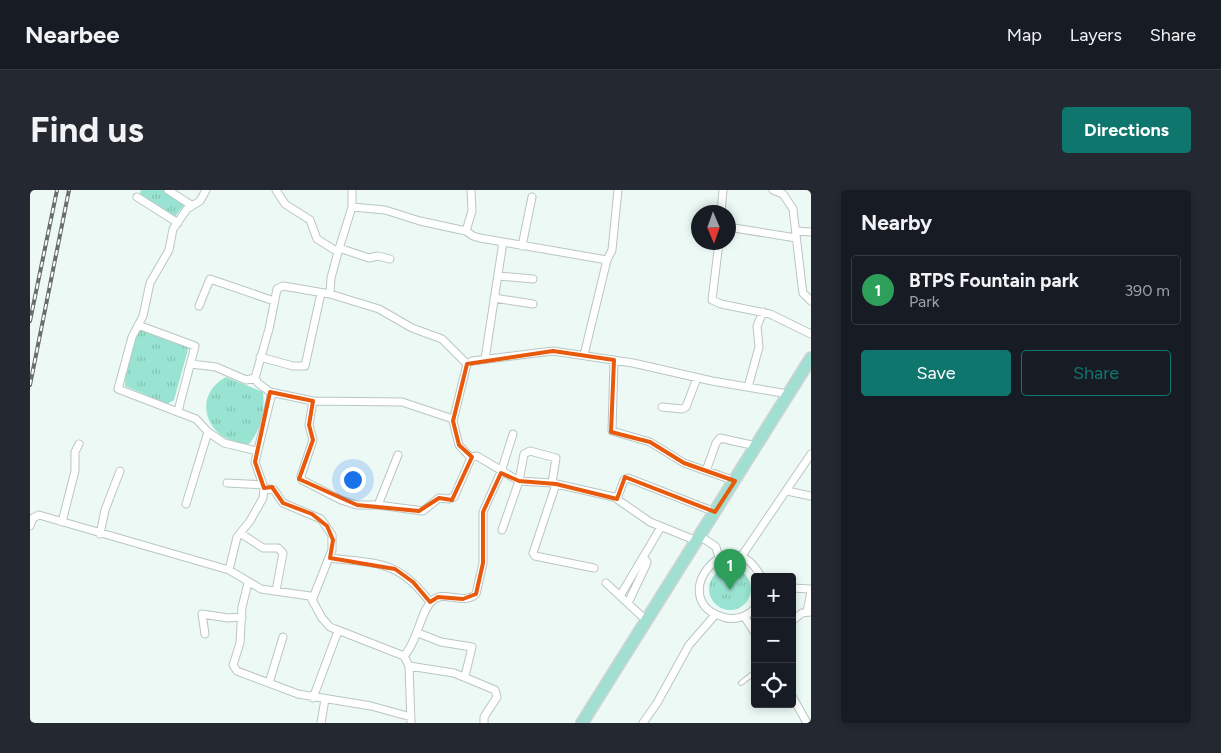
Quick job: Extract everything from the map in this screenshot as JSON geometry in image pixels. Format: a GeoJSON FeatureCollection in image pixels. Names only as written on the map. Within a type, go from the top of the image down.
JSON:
{"type":"FeatureCollection","features":[{"type":"Feature","properties":{"kind":"main road"},"geometry":{"type":"LineString","coordinates":[[582,723],[811,358]]}},
{"type":"Feature","properties":{"kind":"street"},"geometry":{"type":"LineString","coordinates":[[168,190],[191,205]]}},
{"type":"Feature","properties":{"kind":"street"},"geometry":{"type":"LineString","coordinates":[[206,190],[200,201],[191,205],[172,232],[169,250],[163,264],[150,283],[142,316],[132,337],[118,389],[196,419],[208,432],[224,443],[257,452]]}},
{"type":"Feature","properties":{"kind":"street"},"geometry":{"type":"LineString","coordinates":[[276,190],[285,204],[310,220],[317,240],[338,250],[370,258],[378,256],[390,259]]}},
{"type":"Feature","properties":{"kind":"street"},"geometry":{"type":"LineString","coordinates":[[330,294],[330,278],[352,207],[352,190]]}},
{"type":"Feature","properties":{"kind":"street"},"geometry":{"type":"LineString","coordinates":[[466,231],[472,211],[471,190]]}},
{"type":"Feature","properties":{"kind":"street"},"geometry":{"type":"LineString","coordinates":[[584,355],[606,260],[612,250],[618,190]]}},
{"type":"Feature","properties":{"kind":"street"},"geometry":{"type":"LineString","coordinates":[[722,205],[723,190]]}},
{"type":"Feature","properties":{"kind":"street"},"geometry":{"type":"LineString","coordinates":[[773,190],[783,194],[793,209],[802,286],[804,293],[811,301]]}},
{"type":"Feature","properties":{"kind":"street"},"geometry":{"type":"LineString","coordinates":[[137,197],[178,223]]}},
{"type":"Feature","properties":{"kind":"street"},"geometry":{"type":"LineString","coordinates":[[522,246],[532,198]]}},
{"type":"Feature","properties":{"kind":"street"},"geometry":{"type":"LineString","coordinates":[[352,207],[385,210],[420,221],[466,231],[473,236],[606,260]]}},
{"type":"Feature","properties":{"kind":"street"},"geometry":{"type":"LineString","coordinates":[[736,228],[796,234],[811,232]]}},
{"type":"Feature","properties":{"kind":"street"},"geometry":{"type":"LineString","coordinates":[[485,359],[503,242]]}},
{"type":"Feature","properties":{"kind":"street"},"geometry":{"type":"LineString","coordinates":[[718,250],[712,300],[720,304],[763,312],[811,334]]}},
{"type":"Feature","properties":{"kind":"street"},"geometry":{"type":"LineString","coordinates":[[498,276],[533,280]]}},
{"type":"Feature","properties":{"kind":"street"},"geometry":{"type":"LineString","coordinates":[[199,306],[210,279],[274,301]]}},
{"type":"Feature","properties":{"kind":"street"},"geometry":{"type":"LineString","coordinates":[[453,419],[402,402],[313,401],[270,392],[258,383],[255,378],[269,329],[274,301],[280,286],[330,294],[379,309],[412,328],[442,339],[468,364]]}},
{"type":"Feature","properties":{"kind":"street"},"geometry":{"type":"LineString","coordinates":[[260,357],[292,366],[305,366],[321,293]]}},
{"type":"Feature","properties":{"kind":"street"},"geometry":{"type":"LineString","coordinates":[[494,298],[533,304]]}},
{"type":"Feature","properties":{"kind":"street"},"geometry":{"type":"LineString","coordinates":[[748,387],[759,347],[757,326],[763,312]]}},
{"type":"Feature","properties":{"kind":"street"},"geometry":{"type":"LineString","coordinates":[[138,325],[195,346],[178,411]]}},
{"type":"Feature","properties":{"kind":"street"},"geometry":{"type":"LineString","coordinates":[[468,364],[485,359],[510,358],[548,351],[614,360],[697,378],[788,394]]}},
{"type":"Feature","properties":{"kind":"street"},"geometry":{"type":"LineString","coordinates":[[614,360],[612,431],[650,442],[676,460],[735,481]]}},
{"type":"Feature","properties":{"kind":"street"},"geometry":{"type":"LineString","coordinates":[[191,364],[221,368],[246,380],[255,378]]}},
{"type":"Feature","properties":{"kind":"street"},"geometry":{"type":"LineString","coordinates":[[468,364],[453,419],[458,445],[471,457],[476,456],[519,481],[554,484],[617,499],[650,522],[716,547],[719,558]]}},
{"type":"Feature","properties":{"kind":"street"},"geometry":{"type":"LineString","coordinates":[[662,407],[682,410],[686,407],[697,378]]}},
{"type":"Feature","properties":{"kind":"street"},"geometry":{"type":"LineString","coordinates":[[229,570],[234,544],[259,507],[263,487],[256,466],[257,452],[270,410],[270,392]]}},
{"type":"Feature","properties":{"kind":"street"},"geometry":{"type":"LineString","coordinates":[[313,401],[309,425],[313,440],[301,476],[302,480],[352,504],[378,505],[422,511],[439,498],[452,498],[471,457]]}},
{"type":"Feature","properties":{"kind":"street"},"geometry":{"type":"LineString","coordinates":[[186,504],[208,432]]}},
{"type":"Feature","properties":{"kind":"street"},"geometry":{"type":"LineString","coordinates":[[404,656],[418,633],[430,602],[438,597],[463,599],[476,594],[484,556],[483,512],[501,472],[513,434]]}},
{"type":"Feature","properties":{"kind":"street"},"geometry":{"type":"LineString","coordinates":[[706,471],[717,439],[720,438],[756,446]]}},
{"type":"Feature","properties":{"kind":"street"},"geometry":{"type":"LineString","coordinates":[[62,522],[75,472],[75,452],[79,444]]}},
{"type":"Feature","properties":{"kind":"street"},"geometry":{"type":"LineString","coordinates":[[502,530],[519,481],[524,454],[530,451],[556,458],[554,484],[533,553],[535,556],[594,568]]}},
{"type":"Feature","properties":{"kind":"street"},"geometry":{"type":"LineString","coordinates":[[741,557],[811,454]]}},
{"type":"Feature","properties":{"kind":"street"},"geometry":{"type":"LineString","coordinates":[[378,505],[398,455]]}},
{"type":"Feature","properties":{"kind":"street"},"geometry":{"type":"LineString","coordinates":[[100,534],[105,510],[120,471]]}},
{"type":"Feature","properties":{"kind":"street"},"geometry":{"type":"LineString","coordinates":[[617,499],[624,480],[628,478],[715,512]]}},
{"type":"Feature","properties":{"kind":"street"},"geometry":{"type":"LineString","coordinates":[[227,484],[271,488],[283,503],[312,514],[327,526],[333,540],[330,558],[313,598]]}},
{"type":"Feature","properties":{"kind":"street"},"geometry":{"type":"LineString","coordinates":[[787,491],[811,496]]}},
{"type":"Feature","properties":{"kind":"street"},"geometry":{"type":"LineString","coordinates":[[30,526],[33,518],[39,515],[229,570],[261,589],[304,594],[313,598],[325,622],[338,631],[404,656],[409,666],[411,720],[371,706],[313,698],[293,693],[234,669],[240,644],[242,617],[248,583]]}},
{"type":"Feature","properties":{"kind":"street"},"geometry":{"type":"LineString","coordinates":[[620,596],[661,527]]}},
{"type":"Feature","properties":{"kind":"street"},"geometry":{"type":"LineString","coordinates":[[240,533],[263,548],[278,548],[283,553],[276,590]]}},
{"type":"Feature","properties":{"kind":"street"},"geometry":{"type":"LineString","coordinates":[[628,604],[647,562],[643,557]]}},
{"type":"Feature","properties":{"kind":"street"},"geometry":{"type":"LineString","coordinates":[[751,611],[744,616],[725,618],[715,615],[708,608],[699,590],[704,571],[719,558],[741,557],[756,568],[759,573]]}},
{"type":"Feature","properties":{"kind":"street"},"geometry":{"type":"LineString","coordinates":[[330,558],[382,564],[395,569],[413,582],[430,602]]}},
{"type":"Feature","properties":{"kind":"street"},"geometry":{"type":"LineString","coordinates":[[606,584],[647,621]]}},
{"type":"Feature","properties":{"kind":"street"},"geometry":{"type":"LineString","coordinates":[[796,588],[811,590],[809,612],[796,619]]}},
{"type":"Feature","properties":{"kind":"street"},"geometry":{"type":"LineString","coordinates":[[204,634],[202,614],[228,618],[242,617]]}},
{"type":"Feature","properties":{"kind":"street"},"geometry":{"type":"LineString","coordinates":[[643,723],[657,703],[689,645],[715,615]]}},
{"type":"Feature","properties":{"kind":"street"},"geometry":{"type":"LineString","coordinates":[[744,616],[751,627]]}},
{"type":"Feature","properties":{"kind":"street"},"geometry":{"type":"LineString","coordinates":[[313,698],[338,631]]}},
{"type":"Feature","properties":{"kind":"street"},"geometry":{"type":"LineString","coordinates":[[418,633],[441,642],[472,647],[465,676]]}},
{"type":"Feature","properties":{"kind":"street"},"geometry":{"type":"LineString","coordinates":[[269,683],[283,637]]}},
{"type":"Feature","properties":{"kind":"street"},"geometry":{"type":"LineString","coordinates":[[409,666],[465,676],[491,688],[497,693],[497,697],[484,717],[484,723]]}},
{"type":"Feature","properties":{"kind":"street"},"geometry":{"type":"LineString","coordinates":[[321,723],[325,699]]}},
{"type":"Feature","properties":{"kind":"street"},"geometry":{"type":"LineString","coordinates":[[796,703],[807,723]]}},
{"type":"Feature","properties":{"kind":"lane"},"geometry":{"type":"LineString","coordinates":[[740,683],[751,675]]}},
{"type":"Feature","properties":{"kind":"highlighted area"},"geometry":{"type":"Polygon","coordinates":[[[553,351],[614,360],[611,432],[650,442],[684,463],[735,481],[715,512],[625,477],[617,499],[556,484],[519,481],[501,473],[483,512],[483,563],[476,594],[463,599],[438,597],[430,602],[413,582],[395,569],[330,558],[333,540],[327,526],[312,514],[283,503],[272,487],[264,488],[255,462],[270,392],[313,401],[309,425],[313,440],[299,479],[357,505],[419,511],[439,498],[452,500],[472,457],[459,445],[453,421],[467,364],[553,351]]]}},
{"type":"Feature","properties":{"kind":"green space"},"geometry":{"type":"Polygon","coordinates":[[[141,190],[169,190],[186,203],[173,219],[138,200],[141,190]]]}},
{"type":"Feature","properties":{"kind":"green space"},"geometry":{"type":"Polygon","coordinates":[[[141,325],[189,346],[174,400],[167,404],[125,386],[129,354],[141,325]]]}},
{"type":"Feature","properties":{"kind":"green space"},"geometry":{"type":"Polygon","coordinates":[[[226,377],[263,392],[261,420],[257,432],[249,444],[235,442],[223,436],[214,428],[208,418],[206,407],[208,396],[215,386],[226,377]]]}},
{"type":"Feature","properties":{"kind":"green space"},"geometry":{"type":"Polygon","coordinates":[[[726,568],[742,571],[748,577],[751,585],[748,601],[742,607],[734,610],[718,607],[712,601],[709,593],[712,577],[718,571],[726,568]]]}},
{"type":"Feature","properties":{"kind":"railway"},"geometry":{"type":"LineString","coordinates":[[30,321],[57,190]]}},
{"type":"Feature","properties":{"kind":"railway"},"geometry":{"type":"LineString","coordinates":[[30,385],[69,190]]}},
{"type":"Feature","properties":{"kind":"place","name":"BTPS Fountain park"},"geometry":{"type":"Point","coordinates":[730,590]}}]}
